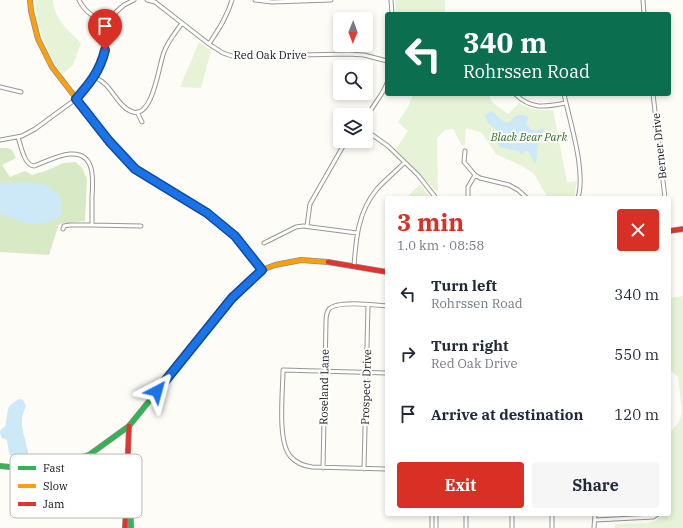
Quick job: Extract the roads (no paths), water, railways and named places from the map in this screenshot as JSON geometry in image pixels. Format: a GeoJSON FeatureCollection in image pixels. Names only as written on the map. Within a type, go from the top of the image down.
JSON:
{"type":"FeatureCollection","features":[{"type":"Feature","properties":{"kind":"street"},"geometry":{"type":"LineString","coordinates":[[30,0],[30,11],[38,39],[52,67],[109,141],[135,169],[207,213],[235,236],[262,270]]}},
{"type":"Feature","properties":{"kind":"street"},"geometry":{"type":"LineString","coordinates":[[79,0],[82,7],[94,18],[111,22]]}},
{"type":"Feature","properties":{"kind":"street"},"geometry":{"type":"LineString","coordinates":[[0,140],[18,137],[35,129],[76,99],[95,77],[102,64],[111,22],[116,12],[124,5],[134,0]]}},
{"type":"Feature","properties":{"kind":"street","name":"Red Oak Drive"},"geometry":{"type":"LineString","coordinates":[[147,0],[155,2],[209,44],[223,53],[232,56],[348,54],[364,55],[385,60]]}},
{"type":"Feature","properties":{"kind":"street"},"geometry":{"type":"LineString","coordinates":[[209,44],[229,11],[232,0]]}},
{"type":"Feature","properties":{"kind":"street"},"geometry":{"type":"LineString","coordinates":[[255,0],[272,2],[330,0]]}},
{"type":"Feature","properties":{"kind":"street"},"geometry":{"type":"LineString","coordinates":[[391,0],[392,12]]}},
{"type":"Feature","properties":{"kind":"street"},"geometry":{"type":"LineString","coordinates":[[643,0],[644,12]]}},
{"type":"Feature","properties":{"kind":"street"},"geometry":{"type":"LineString","coordinates":[[95,77],[104,83],[122,105],[133,112],[141,111],[147,106],[157,83],[164,50],[182,23]]}},
{"type":"Feature","properties":{"kind":"street"},"geometry":{"type":"LineString","coordinates":[[0,87],[21,92]]}},
{"type":"Feature","properties":{"kind":"street"},"geometry":{"type":"LineString","coordinates":[[372,108],[381,96],[385,87]]}},
{"type":"Feature","properties":{"kind":"street"},"geometry":{"type":"LineString","coordinates":[[518,96],[525,102],[534,106],[566,103]]}},
{"type":"Feature","properties":{"kind":"street"},"geometry":{"type":"LineString","coordinates":[[564,96],[580,169],[578,196]]}},
{"type":"Feature","properties":{"kind":"street","name":"Berner Drive"},"geometry":{"type":"LineString","coordinates":[[653,96],[665,196]]}},
{"type":"Feature","properties":{"kind":"street"},"geometry":{"type":"LineString","coordinates":[[137,112],[142,122]]}},
{"type":"Feature","properties":{"kind":"street"},"geometry":{"type":"LineString","coordinates":[[373,136],[388,146],[418,175],[434,196]]}},
{"type":"Feature","properties":{"kind":"street"},"geometry":{"type":"LineString","coordinates":[[18,137],[27,162],[31,166],[72,154],[88,161],[91,166],[93,176],[92,225]]}},
{"type":"Feature","properties":{"kind":"street"},"geometry":{"type":"LineString","coordinates":[[307,226],[310,204],[342,148]]}},
{"type":"Feature","properties":{"kind":"street"},"geometry":{"type":"LineString","coordinates":[[465,151],[464,162],[475,175],[480,178],[509,185],[525,196]]}},
{"type":"Feature","properties":{"kind":"street"},"geometry":{"type":"LineString","coordinates":[[354,266],[357,233],[369,199],[378,188],[404,163]]}},
{"type":"Feature","properties":{"kind":"street"},"geometry":{"type":"LineString","coordinates":[[468,196],[468,187],[475,175]]}},
{"type":"Feature","properties":{"kind":"street"},"geometry":{"type":"LineString","coordinates":[[63,229],[64,226],[70,225],[141,226]]}},
{"type":"Feature","properties":{"kind":"street"},"geometry":{"type":"LineString","coordinates":[[264,243],[296,227],[307,226],[357,233]]}},
{"type":"Feature","properties":{"kind":"street"},"geometry":{"type":"LineString","coordinates":[[671,231],[683,229]]}},
{"type":"Feature","properties":{"kind":"street"},"geometry":{"type":"LineString","coordinates":[[90,454],[129,426],[232,298],[262,270],[276,265],[301,260],[335,263],[385,272]]}},
{"type":"Feature","properties":{"kind":"street","name":"Roseland Lane"},"geometry":{"type":"LineString","coordinates":[[323,468],[324,371],[327,312],[330,308],[340,304],[368,305]]}},
{"type":"Feature","properties":{"kind":"street"},"geometry":{"type":"LineString","coordinates":[[368,305],[385,306]]}},
{"type":"Feature","properties":{"kind":"street","name":"Prospect Drive"},"geometry":{"type":"LineString","coordinates":[[364,469],[368,305]]}},
{"type":"Feature","properties":{"kind":"street"},"geometry":{"type":"LineString","coordinates":[[385,373],[283,370],[282,423],[284,442],[288,453],[298,463],[323,468],[385,469]]}},
{"type":"Feature","properties":{"kind":"street"},"geometry":{"type":"LineString","coordinates":[[129,426],[129,453]]}},
{"type":"Feature","properties":{"kind":"street"},"geometry":{"type":"LineString","coordinates":[[0,466],[10,467]]}},
{"type":"Feature","properties":{"kind":"street"},"geometry":{"type":"LineString","coordinates":[[432,516],[432,528]]}},
{"type":"Feature","properties":{"kind":"street"},"geometry":{"type":"LineString","coordinates":[[436,516],[436,528]]}},
{"type":"Feature","properties":{"kind":"street"},"geometry":{"type":"LineString","coordinates":[[466,516],[466,528]]}},
{"type":"Feature","properties":{"kind":"street"},"geometry":{"type":"LineString","coordinates":[[512,516],[512,528]]}},
{"type":"Feature","properties":{"kind":"street"},"geometry":{"type":"LineString","coordinates":[[552,516],[552,528]]}},
{"type":"Feature","properties":{"kind":"street"},"geometry":{"type":"LineString","coordinates":[[594,528],[595,516]]}},
{"type":"Feature","properties":{"kind":"street"},"geometry":{"type":"LineString","coordinates":[[595,520],[655,516]]}},
{"type":"Feature","properties":{"kind":"street"},"geometry":{"type":"LineString","coordinates":[[125,528],[126,518]]}},
{"type":"Feature","properties":{"kind":"street"},"geometry":{"type":"LineString","coordinates":[[131,518],[131,528]]}},
{"type":"Feature","properties":{"kind":"water"},"geometry":{"type":"Polygon","coordinates":[[[492,111],[504,122],[510,122],[519,115],[524,115],[527,116],[528,119],[526,124],[532,130],[534,131],[545,128],[539,142],[535,164],[528,151],[524,151],[522,155],[519,151],[498,147],[498,132],[488,122],[485,116],[487,113],[492,111]]]}},
{"type":"Feature","properties":{"kind":"water"},"geometry":{"type":"Polygon","coordinates":[[[26,182],[43,184],[60,195],[62,212],[59,217],[43,223],[30,224],[0,213],[0,183],[26,182]]]}},
{"type":"Feature","properties":{"kind":"water"},"geometry":{"type":"Polygon","coordinates":[[[19,399],[23,400],[26,406],[23,412],[22,429],[28,454],[10,454],[7,440],[2,438],[0,433],[1,429],[5,427],[9,407],[19,399]]]}},
{"type":"Feature","properties":{"kind":"park label","name":"Black Bear Park"},"geometry":{"type":"Point","coordinates":[529,137]}}]}
